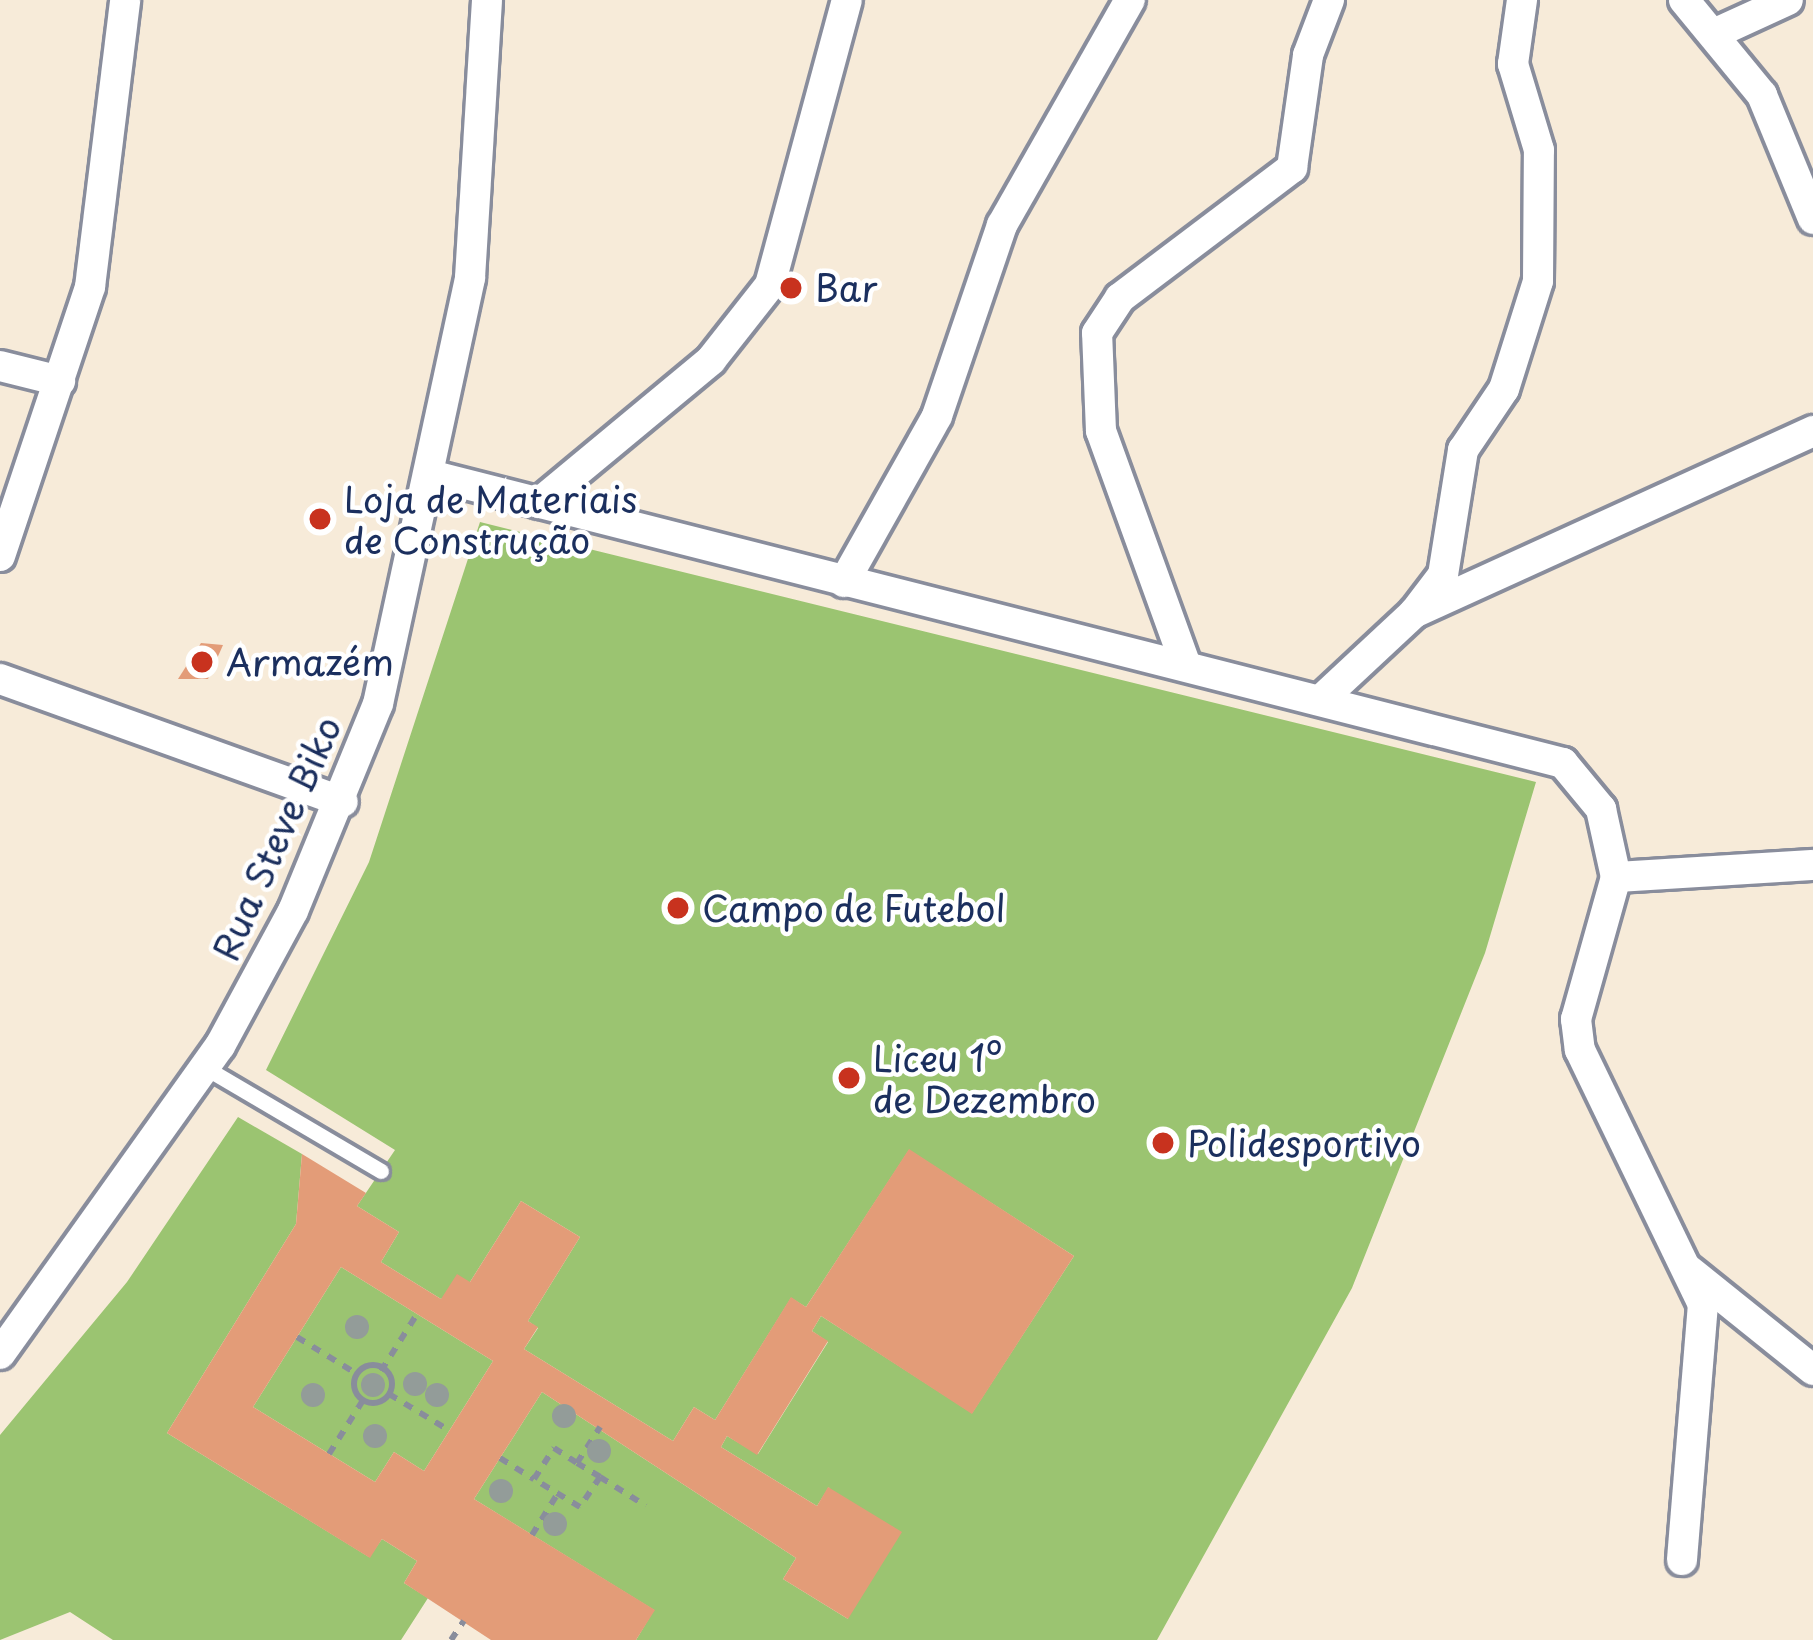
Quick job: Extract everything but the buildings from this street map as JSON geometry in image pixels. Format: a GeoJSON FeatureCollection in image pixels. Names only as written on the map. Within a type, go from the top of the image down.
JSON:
{"type":"FeatureCollection","features":[{"type":"Feature","properties":{"kind":"street"},"geometry":{"type":"LineString","coordinates":[[0,556],[90,287],[125,0]]}},
{"type":"Feature","properties":{"kind":"street","name":"Rua Steve Biko"},"geometry":{"type":"LineString","coordinates":[[0,1354],[206,1068],[343,802],[434,476],[470,278],[487,0]]}},
{"type":"Feature","properties":{"kind":"street"},"geometry":{"type":"LineString","coordinates":[[539,503],[711,361],[770,285],[847,0]]}},
{"type":"Feature","properties":{"kind":"street"},"geometry":{"type":"LineString","coordinates":[[844,582],[937,416],[1002,225],[1130,0]]}},
{"type":"Feature","properties":{"kind":"street"},"geometry":{"type":"LineString","coordinates":[[1184,660],[1101,431],[1097,333],[1120,298],[1292,168],[1308,55],[1329,0]]}},
{"type":"Feature","properties":{"kind":"street"},"geometry":{"type":"LineString","coordinates":[[1326,694],[1414,613],[1443,575],[1463,450],[1504,388],[1538,281],[1530,190],[1539,150],[1513,64],[1522,0]]}},
{"type":"Feature","properties":{"kind":"street"},"geometry":{"type":"LineString","coordinates":[[1684,0],[1716,33],[1762,95],[1813,219]]}},
{"type":"Feature","properties":{"kind":"street"},"geometry":{"type":"LineString","coordinates":[[1716,33],[1788,0]]}},
{"type":"Feature","properties":{"kind":"street"},"geometry":{"type":"LineString","coordinates":[[0,367],[60,381]]}},
{"type":"Feature","properties":{"kind":"street"},"geometry":{"type":"LineString","coordinates":[[1414,613],[1813,430]]}},
{"type":"Feature","properties":{"kind":"street"},"geometry":{"type":"LineString","coordinates":[[434,476],[844,582],[1326,694],[1563,763],[1601,809],[1616,877],[1576,1019],[1580,1050],[1645,1202],[1690,1271],[1813,1370]]}},
{"type":"Feature","properties":{"kind":"street"},"geometry":{"type":"LineString","coordinates":[[0,679],[343,802]]}},
{"type":"Feature","properties":{"kind":"street"},"geometry":{"type":"LineString","coordinates":[[1616,877],[1813,866]]}},
{"type":"Feature","properties":{"kind":"street"},"geometry":{"type":"LineString","coordinates":[[1682,1559],[1705,1349],[1690,1271]]}},
{"type":"Feature","properties":{"kind":"lane"},"geometry":{"type":"LineString","coordinates":[[206,1068],[380,1171]]}},
{"type":"Feature","properties":{"kind":"path"},"geometry":{"type":"LineString","coordinates":[[381,1370],[417,1314]]}},
{"type":"Feature","properties":{"kind":"path"},"geometry":{"type":"LineString","coordinates":[[297,1337],[357,1374]]}},
{"type":"Feature","properties":{"kind":"path"},"geometry":{"type":"LineString","coordinates":[[365,1360],[398,1381],[381,1407],[349,1387],[357,1374],[365,1360]]}},
{"type":"Feature","properties":{"kind":"path"},"geometry":{"type":"LineString","coordinates":[[389,1394],[450,1431]]}},
{"type":"Feature","properties":{"kind":"path"},"geometry":{"type":"LineString","coordinates":[[329,1454],[365,1397]]}},
{"type":"Feature","properties":{"kind":"path"},"geometry":{"type":"LineString","coordinates":[[577,1463],[600,1427]]}},
{"type":"Feature","properties":{"kind":"path"},"geometry":{"type":"LineString","coordinates":[[534,1478],[554,1448],[646,1505]]}},
{"type":"Feature","properties":{"kind":"path"},"geometry":{"type":"LineString","coordinates":[[500,1458],[580,1507],[600,1477]]}},
{"type":"Feature","properties":{"kind":"path"},"geometry":{"type":"LineString","coordinates":[[532,1534],[558,1493]]}},
{"type":"Feature","properties":{"kind":"path"},"geometry":{"type":"LineString","coordinates":[[451,1640],[464,1622]]}},
{"type":"Feature","properties":{"kind":"green space","name":"Liceu 1º de Dezembro"},"geometry":{"type":"Polygon","coordinates":[[[480,522],[1536,782],[1485,953],[1352,1288],[1157,1640],[636,1640],[654,1610],[474,1499],[542,1392],[796,1558],[783,1579],[848,1619],[829,1487],[817,1506],[721,1447],[727,1436],[758,1454],[828,1342],[812,1331],[821,1316],[972,1413],[1074,1256],[909,1150],[806,1307],[791,1298],[715,1420],[694,1407],[673,1441],[524,1349],[538,1328],[528,1321],[580,1237],[521,1201],[470,1282],[441,1299],[381,1262],[399,1232],[357,1206],[395,1150],[266,1070],[369,862],[480,522]]]}},
{"type":"Feature","properties":{"kind":"green space"},"geometry":{"type":"Polygon","coordinates":[[[238,1117],[302,1154],[296,1224],[167,1433],[369,1557],[382,1539],[417,1561],[404,1583],[428,1598],[401,1640],[113,1640],[70,1612],[0,1640],[0,1435],[127,1282],[238,1117]]]}},
{"type":"Feature","properties":{"kind":"green space"},"geometry":{"type":"Polygon","coordinates":[[[341,1267],[493,1361],[424,1471],[394,1452],[375,1482],[253,1407],[341,1267]]]}},
{"type":"Feature","properties":{"kind":"place","name":"Bar"},"geometry":{"type":"Point","coordinates":[791,288]}},
{"type":"Feature","properties":{"kind":"place","name":"Loja de Materiais de Construção"},"geometry":{"type":"Point","coordinates":[320,519]}},
{"type":"Feature","properties":{"kind":"place","name":"Armazém"},"geometry":{"type":"Point","coordinates":[202,662]}},
{"type":"Feature","properties":{"kind":"place","name":"Campo de Futebol"},"geometry":{"type":"Point","coordinates":[678,908]}},
{"type":"Feature","properties":{"kind":"place","name":"Liceu 1º de Dezembro"},"geometry":{"type":"Point","coordinates":[849,1078]}},
{"type":"Feature","properties":{"kind":"place","name":"Polidesportivo"},"geometry":{"type":"Point","coordinates":[1163,1143]}}]}
